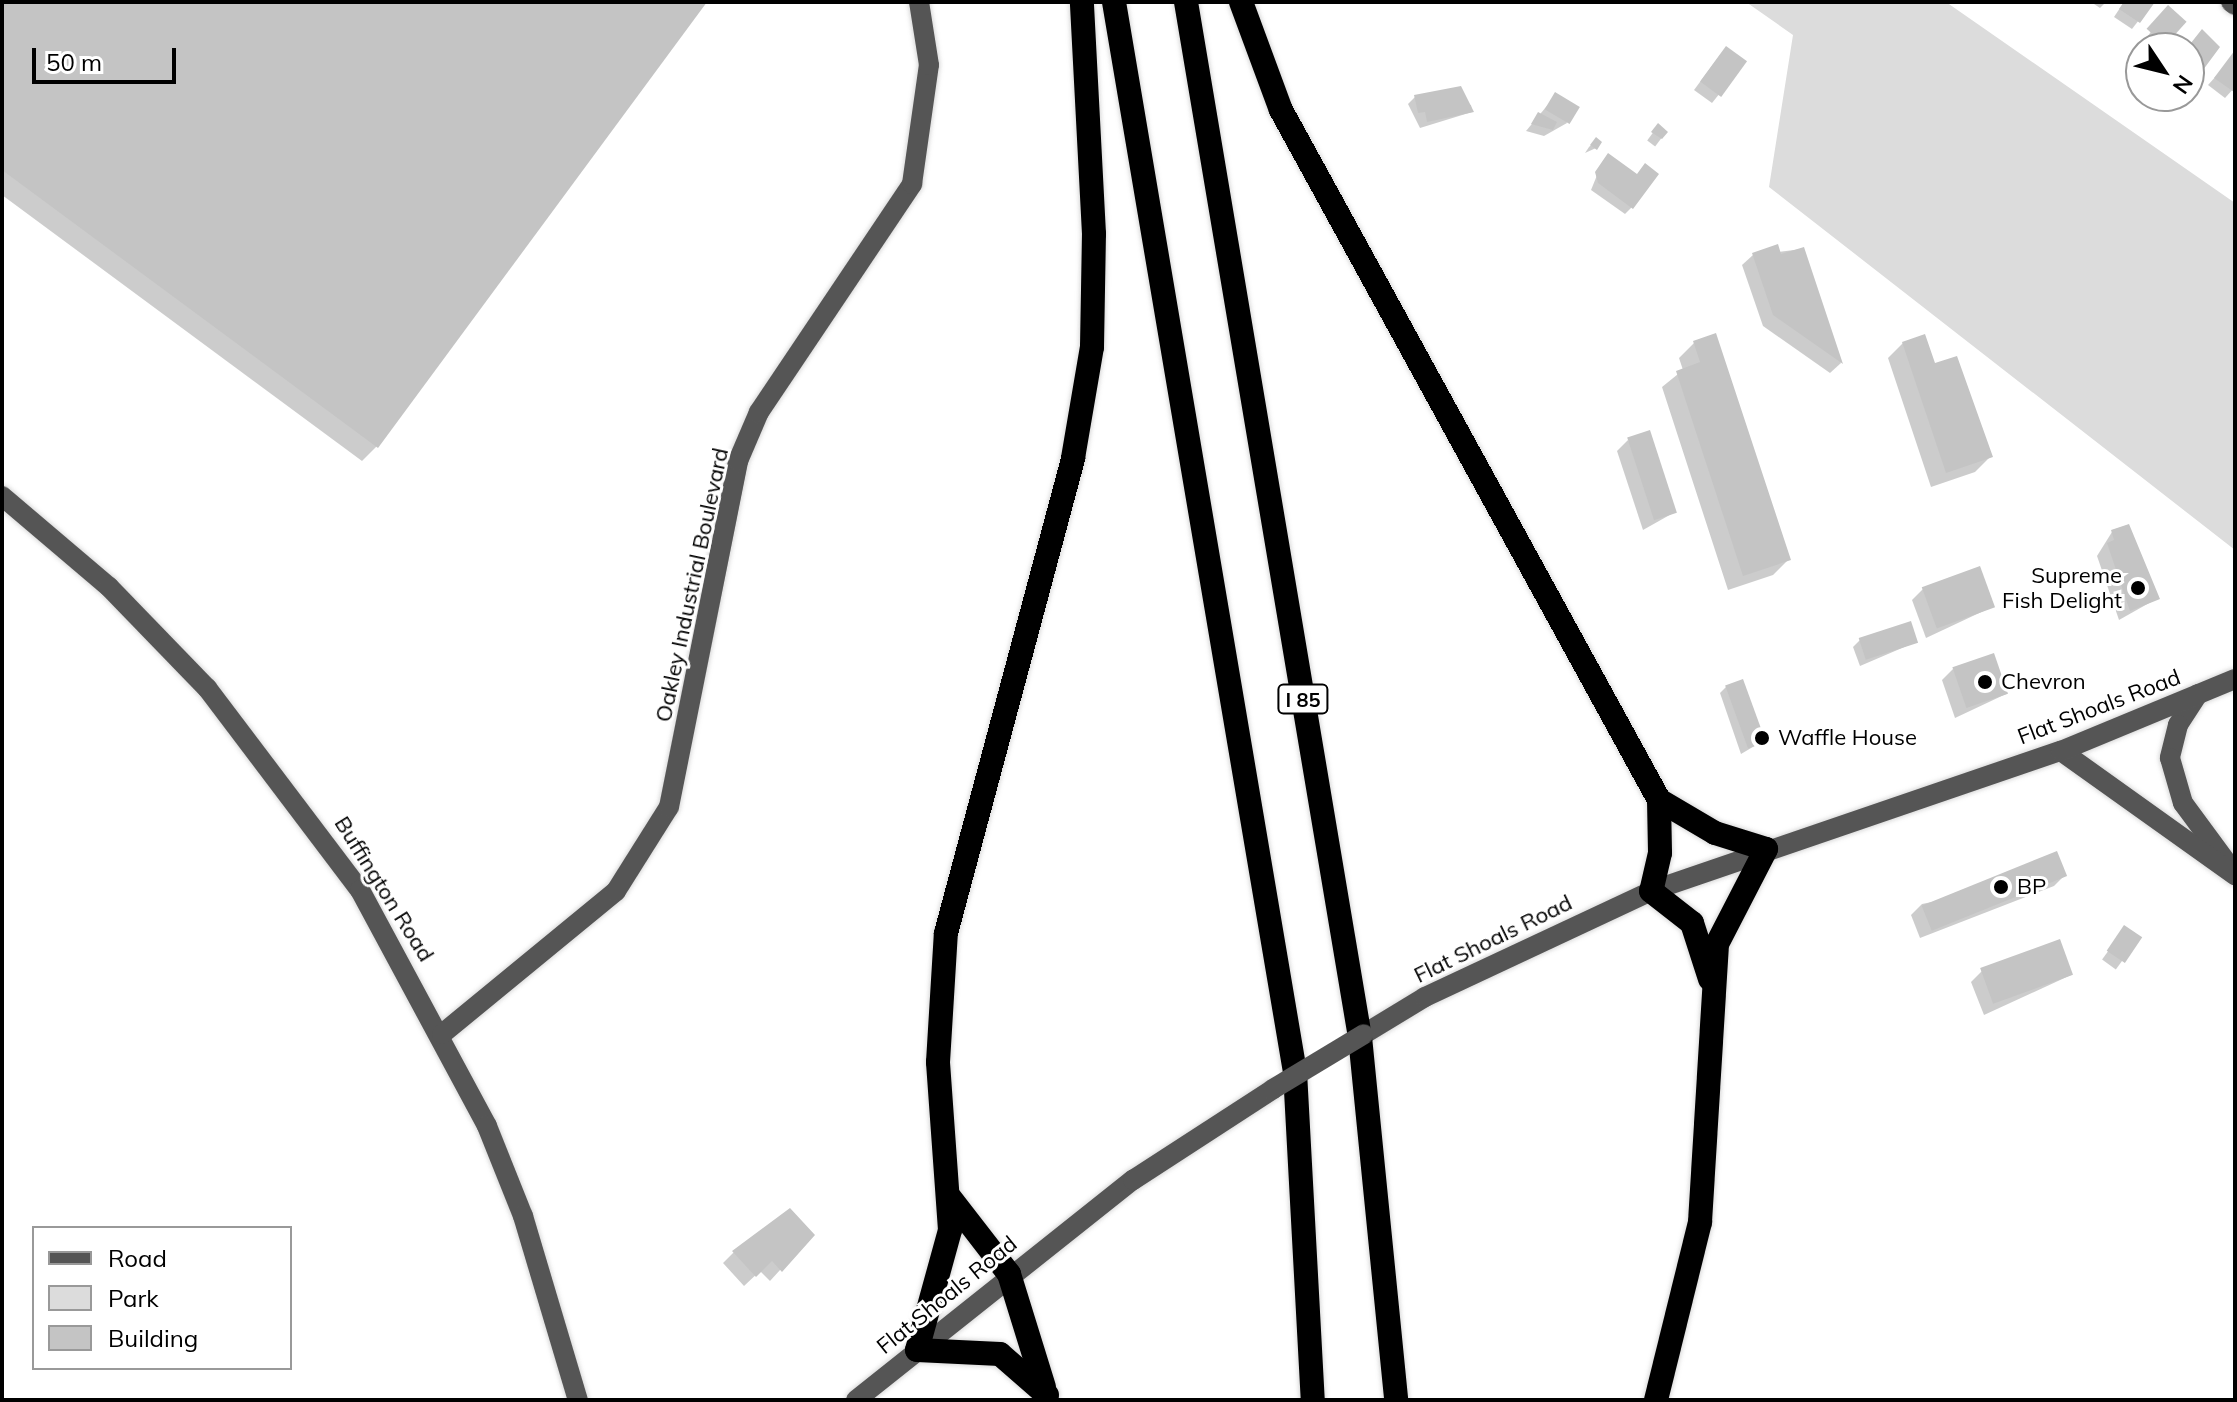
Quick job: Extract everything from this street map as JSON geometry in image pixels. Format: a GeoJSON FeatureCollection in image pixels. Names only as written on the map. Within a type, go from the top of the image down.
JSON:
{"type":"FeatureCollection","features":[{"type":"Feature","properties":{"kind":"highway"},"geometry":{"type":"LineString","coordinates":[[1048,1397],[1000,1354],[917,1350],[948,1253],[951,1199],[938,1062],[946,933],[1073,458],[1092,347],[1094,234],[1082,2]]}},
{"type":"Feature","properties":{"kind":"highway"},"geometry":{"type":"LineString","coordinates":[[1114,2],[1295,1072],[1313,1400]]}},
{"type":"Feature","properties":{"kind":"highway","name":"I 85"},"geometry":{"type":"LineString","coordinates":[[1186,2],[1360,1037],[1396,1400]]}},
{"type":"Feature","properties":{"kind":"highway"},"geometry":{"type":"LineString","coordinates":[[1241,2],[1281,110],[1659,800],[1660,853],[1651,891],[1692,923],[1710,979]]}},
{"type":"Feature","properties":{"kind":"highway"},"geometry":{"type":"LineString","coordinates":[[1656,1400],[1700,1222],[1710,979],[1717,944],[1766,849],[1715,833],[1659,800]]}},
{"type":"Feature","properties":{"kind":"highway"},"geometry":{"type":"LineString","coordinates":[[951,1199],[1009,1274],[1048,1397]]}},
{"type":"Feature","properties":{"kind":"street","name":"Oakley Industrial Boulevard"},"geometry":{"type":"LineString","coordinates":[[442,1034],[616,891],[669,807],[738,461],[767,399],[912,184],[929,65],[919,2]]}},
{"type":"Feature","properties":{"kind":"street","name":"Buffington Road"},"geometry":{"type":"LineString","coordinates":[[2,496],[109,587],[231,719],[360,890],[442,1034],[523,1216],[578,1400]]}},
{"type":"Feature","properties":{"kind":"street","name":"Flat Shoals Road"},"geometry":{"type":"LineString","coordinates":[[856,1400],[1009,1274],[1197,1136],[1425,997],[1651,891],[1766,849],[2061,751],[2235,679]]}},
{"type":"Feature","properties":{"kind":"street"},"geometry":{"type":"LineString","coordinates":[[2198,694],[2178,725],[2170,758],[2183,803],[2235,874]]}},
{"type":"Feature","properties":{"kind":"street"},"geometry":{"type":"LineString","coordinates":[[2061,751],[2235,874]]}},
{"type":"Feature","properties":{"kind":"green space"},"geometry":{"type":"Polygon","coordinates":[[[1746,2],[1946,2],[2235,203],[2235,550],[1769,187],[1793,35],[1746,2]]]}},
{"type":"Feature","properties":{"kind":"building"},"geometry":{"type":"Polygon","coordinates":[[[2,2],[707,2],[378,448],[2,170],[2,2]]]}},
{"type":"Feature","properties":{"kind":"building"},"geometry":{"type":"Polygon","coordinates":[[[2124,2],[2155,2],[2140,23],[2119,9],[2124,2]]]}},
{"type":"Feature","properties":{"kind":"building"},"geometry":{"type":"Polygon","coordinates":[[[2168,5],[2187,22],[2177,32],[2150,32],[2147,29],[2168,5]]]}},
{"type":"Feature","properties":{"kind":"building"},"geometry":{"type":"Polygon","coordinates":[[[2205,32],[2220,47],[2205,67],[2205,32]]]}},
{"type":"Feature","properties":{"kind":"building"},"geometry":{"type":"Polygon","coordinates":[[[1726,46],[1747,61],[1721,97],[1700,82],[1726,46]]]}},
{"type":"Feature","properties":{"kind":"building"},"geometry":{"type":"Polygon","coordinates":[[[2235,50],[2235,90],[2234,92],[2214,78],[2235,50]]]}},
{"type":"Feature","properties":{"kind":"building"},"geometry":{"type":"Polygon","coordinates":[[[1461,86],[1474,112],[1427,122],[1425,112],[1418,113],[1414,95],[1461,86]]]}},
{"type":"Feature","properties":{"kind":"building"},"geometry":{"type":"Polygon","coordinates":[[[1555,92],[1580,107],[1570,124],[1545,109],[1555,92]]]}},
{"type":"Feature","properties":{"kind":"building"},"geometry":{"type":"Polygon","coordinates":[[[1538,112],[1557,122],[1553,130],[1531,124],[1538,112]]]}},
{"type":"Feature","properties":{"kind":"building"},"geometry":{"type":"Polygon","coordinates":[[[1658,123],[1668,132],[1662,139],[1651,132],[1658,123]]]}},
{"type":"Feature","properties":{"kind":"building"},"geometry":{"type":"Polygon","coordinates":[[[1596,137],[1602,142],[1597,150],[1590,145],[1596,137]]]}},
{"type":"Feature","properties":{"kind":"building"},"geometry":{"type":"Polygon","coordinates":[[[1608,153],[1637,174],[1645,163],[1659,174],[1633,209],[1598,183],[1595,172],[1608,153]]]}},
{"type":"Feature","properties":{"kind":"building"},"geometry":{"type":"Polygon","coordinates":[[[1778,244],[1781,254],[1804,247],[1843,364],[1773,315],[1752,253],[1778,244]]]}},
{"type":"Feature","properties":{"kind":"building"},"geometry":{"type":"Polygon","coordinates":[[[1716,333],[1791,560],[1743,576],[1676,371],[1700,362],[1693,341],[1716,333]]]}},
{"type":"Feature","properties":{"kind":"building"},"geometry":{"type":"Polygon","coordinates":[[[1925,334],[1935,363],[1957,356],[1993,457],[1946,473],[1902,342],[1925,334]]]}},
{"type":"Feature","properties":{"kind":"building"},"geometry":{"type":"Polygon","coordinates":[[[1650,430],[1677,513],[1654,520],[1627,437],[1650,430]]]}},
{"type":"Feature","properties":{"kind":"building"},"geometry":{"type":"Polygon","coordinates":[[[2129,524],[2160,599],[2130,611],[2107,543],[2114,540],[2111,530],[2129,524]]]}},
{"type":"Feature","properties":{"kind":"building"},"geometry":{"type":"Polygon","coordinates":[[[1980,566],[1995,607],[1937,629],[1922,587],[1980,566]]]}},
{"type":"Feature","properties":{"kind":"building"},"geometry":{"type":"Polygon","coordinates":[[[1911,621],[1918,643],[1866,660],[1859,638],[1911,621]]]}},
{"type":"Feature","properties":{"kind":"building"},"geometry":{"type":"Polygon","coordinates":[[[1994,653],[2008,694],[1966,708],[1952,667],[1994,653]]]}},
{"type":"Feature","properties":{"kind":"building"},"geometry":{"type":"Polygon","coordinates":[[[1743,679],[1766,742],[1748,748],[1725,685],[1743,679]]]}},
{"type":"Feature","properties":{"kind":"building"},"geometry":{"type":"Polygon","coordinates":[[[2057,851],[2067,876],[1932,931],[1922,906],[2057,851]]]}},
{"type":"Feature","properties":{"kind":"building"},"geometry":{"type":"Polygon","coordinates":[[[2124,925],[2142,937],[2125,963],[2107,951],[2124,925]]]}},
{"type":"Feature","properties":{"kind":"building"},"geometry":{"type":"Polygon","coordinates":[[[2060,939],[2073,975],[1993,1004],[1980,968],[2060,939]]]}},
{"type":"Feature","properties":{"kind":"building"},"geometry":{"type":"Polygon","coordinates":[[[790,1208],[815,1235],[782,1272],[772,1261],[756,1277],[732,1251],[790,1208]]]}},
{"type":"Feature","properties":{"kind":"place","name":"Supreme Fish Delight"},"geometry":{"type":"Point","coordinates":[2138,588]}},
{"type":"Feature","properties":{"kind":"place","name":"Chevron"},"geometry":{"type":"Point","coordinates":[1985,682]}},
{"type":"Feature","properties":{"kind":"place","name":"Waffle House"},"geometry":{"type":"Point","coordinates":[1762,738]}},
{"type":"Feature","properties":{"kind":"place","name":"BP"},"geometry":{"type":"Point","coordinates":[2001,887]}}]}
